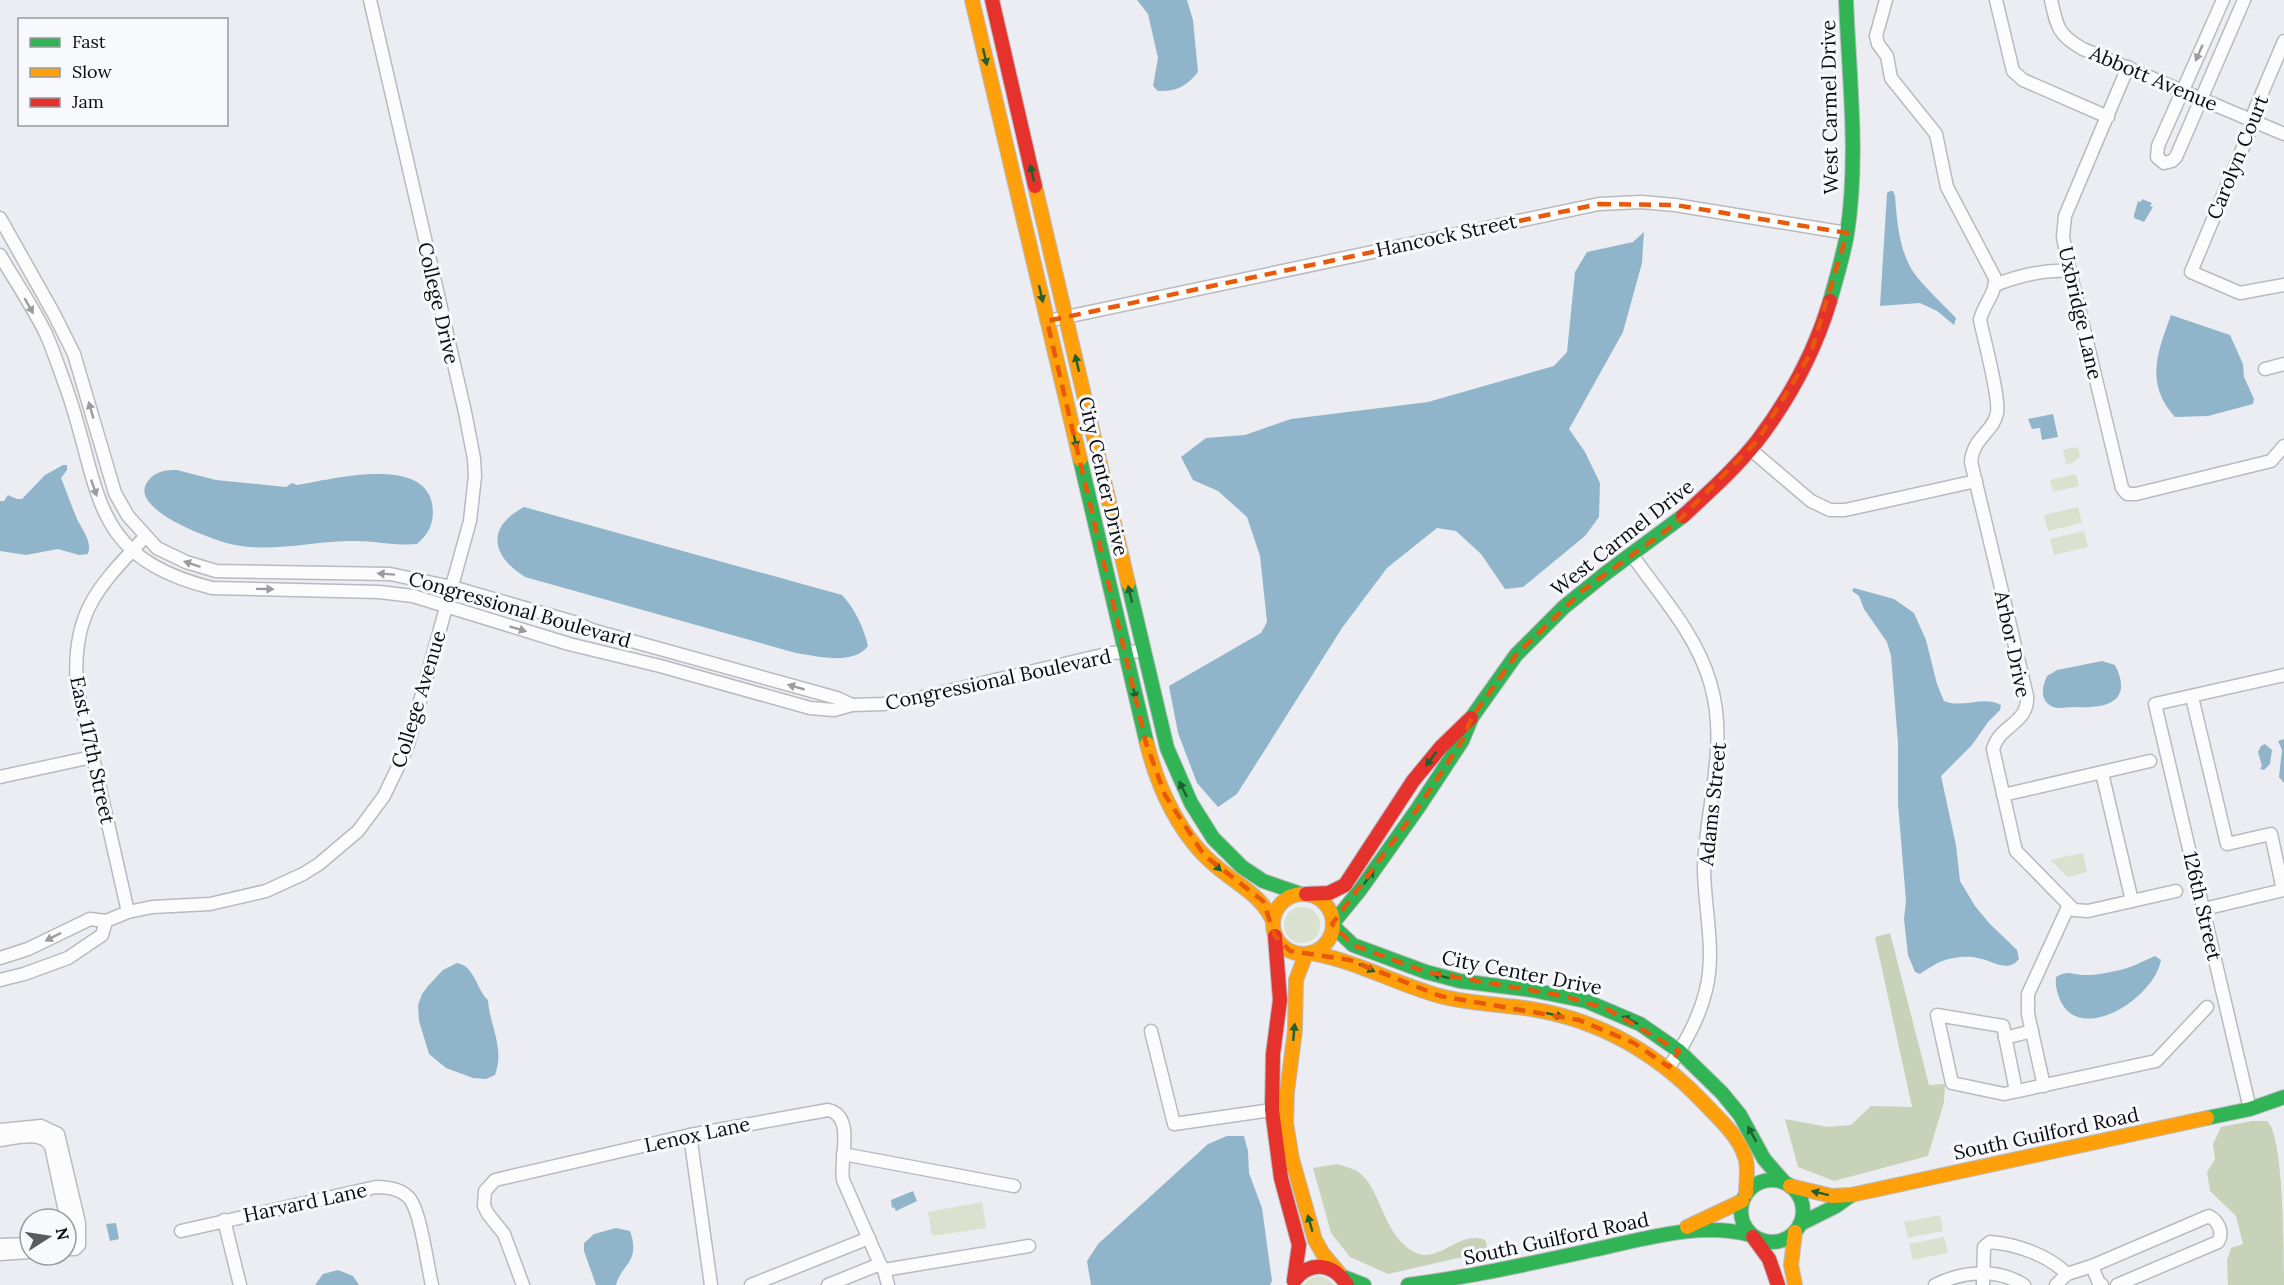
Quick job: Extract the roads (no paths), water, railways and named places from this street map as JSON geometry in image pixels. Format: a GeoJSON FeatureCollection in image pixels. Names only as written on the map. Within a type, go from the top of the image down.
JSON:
{"type":"FeatureCollection","features":[{"type":"Feature","properties":{"kind":"street","name":"College Drive"},"geometry":{"type":"LineString","coordinates":[[370,0],[474,459],[475,476],[470,521],[447,607]]}},
{"type":"Feature","properties":{"kind":"street","name":"City Center Drive"},"geometry":{"type":"LineString","coordinates":[[972,0],[1151,761],[1174,811],[1204,855],[1219,869],[1261,899],[1273,921]]}},
{"type":"Feature","properties":{"kind":"street","name":"City Center Drive"},"geometry":{"type":"LineString","coordinates":[[992,0],[1167,748],[1178,778],[1198,814],[1222,847],[1240,866],[1271,884],[1303,894]]}},
{"type":"Feature","properties":{"kind":"street","name":"West Carmel Drive"},"geometry":{"type":"LineString","coordinates":[[1333,924],[1418,808],[1462,741],[1472,717],[1516,655],[1544,625],[1582,591],[1675,524],[1725,477],[1750,449],[1783,404],[1811,353],[1841,264],[1847,233],[1853,159],[1846,0]]}},
{"type":"Feature","properties":{"kind":"street"},"geometry":{"type":"LineString","coordinates":[[1886,0],[1876,36],[1878,44],[1887,56],[1892,78],[1936,134],[1947,187],[1993,271],[1995,285],[2044,272],[2058,270],[2070,272]]}},
{"type":"Feature","properties":{"kind":"street"},"geometry":{"type":"LineString","coordinates":[[1996,0],[2013,71],[2017,76],[2108,117]]}},
{"type":"Feature","properties":{"kind":"street","name":"Abbott Avenue"},"geometry":{"type":"LineString","coordinates":[[2051,0],[2060,32],[2067,40],[2083,49],[2284,134]]}},
{"type":"Feature","properties":{"kind":"street"},"geometry":{"type":"LineString","coordinates":[[2223,0],[2158,146],[2157,157],[2160,161],[2169,163],[2176,157],[2244,0]]}},
{"type":"Feature","properties":{"kind":"street","name":"Carolyn Court"},"geometry":{"type":"LineString","coordinates":[[2284,41],[2254,112],[2254,121],[2191,272],[2241,293],[2284,285]]}},
{"type":"Feature","properties":{"kind":"street","name":"Uxbridge Lane"},"geometry":{"type":"LineString","coordinates":[[2128,67],[2065,216],[2063,237],[2122,488],[2127,494],[2136,494],[2271,461],[2284,446]]}},
{"type":"Feature","properties":{"kind":"street","name":"Hancock Street"},"geometry":{"type":"LineString","coordinates":[[1047,321],[1599,204],[1641,202],[1675,205],[1847,233]]}},
{"type":"Feature","properties":{"kind":"street","name":"Congressional Boulevard"},"geometry":{"type":"LineString","coordinates":[[0,218],[74,354],[115,493],[128,516],[157,548],[176,558],[216,571],[390,574],[452,587],[577,622],[592,630],[837,698],[852,705]]}},
{"type":"Feature","properties":{"kind":"street","name":"Congressional Boulevard"},"geometry":{"type":"LineString","coordinates":[[0,255],[45,333],[68,392],[96,495],[117,534],[132,552],[186,582],[212,588],[379,592],[413,596],[569,644],[660,666],[810,708],[834,710],[852,705],[883,705],[910,700],[1111,654],[1144,651]]}},
{"type":"Feature","properties":{"kind":"street","name":"Arbor Drive"},"geometry":{"type":"LineString","coordinates":[[1995,285],[1980,320],[1997,413],[1972,452],[1971,462],[2027,696],[2026,711],[2019,720],[2000,735],[1993,749],[2016,851],[2068,906]]}},
{"type":"Feature","properties":{"kind":"street"},"geometry":{"type":"LineString","coordinates":[[2265,369],[2284,364]]}},
{"type":"Feature","properties":{"kind":"street"},"geometry":{"type":"LineString","coordinates":[[1750,449],[1811,501],[1830,510],[1845,510],[1976,481]]}},
{"type":"Feature","properties":{"kind":"street","name":"East 117th Street"},"geometry":{"type":"LineString","coordinates":[[128,912],[77,687],[76,656],[78,640],[89,605],[109,575],[145,537]]}},
{"type":"Feature","properties":{"kind":"street","name":"Adams Street"},"geometry":{"type":"LineString","coordinates":[[1632,555],[1679,621],[1703,661],[1716,702],[1719,722],[1719,744],[1704,867],[1710,963],[1706,990],[1697,1019],[1689,1037],[1669,1067]]}},
{"type":"Feature","properties":{"kind":"street","name":"College Avenue"},"geometry":{"type":"LineString","coordinates":[[0,958],[28,949],[90,919],[106,921],[128,912],[152,907],[210,904],[266,891],[320,864],[358,831],[384,796],[407,748],[447,607]]}},
{"type":"Feature","properties":{"kind":"street"},"geometry":{"type":"LineString","coordinates":[[2204,909],[2283,890],[2271,834],[2227,844],[2192,697],[2284,675]]}},
{"type":"Feature","properties":{"kind":"street","name":"126th Street"},"geometry":{"type":"LineString","coordinates":[[2192,697],[2155,704],[2250,1109]]}},
{"type":"Feature","properties":{"kind":"street","name":"West Carmel Drive"},"geometry":{"type":"LineString","coordinates":[[1303,894],[1331,893],[1346,884],[1364,854],[1437,751],[1451,734],[1472,717]]}},
{"type":"Feature","properties":{"kind":"street"},"geometry":{"type":"LineString","coordinates":[[0,777],[92,757]]}},
{"type":"Feature","properties":{"kind":"street"},"geometry":{"type":"LineString","coordinates":[[2003,795],[2150,761]]}},
{"type":"Feature","properties":{"kind":"street"},"geometry":{"type":"LineString","coordinates":[[2102,773],[2132,901]]}},
{"type":"Feature","properties":{"kind":"street"},"geometry":{"type":"LineString","coordinates":[[2044,1086],[2027,1003],[2030,987],[2068,906],[2078,911],[2088,911],[2176,891]]}},
{"type":"Feature","properties":{"kind":"street"},"geometry":{"type":"LineString","coordinates":[[1275,936],[1286,949],[1298,954],[1309,954],[1319,950],[1328,941],[1333,924],[1331,914],[1323,902],[1303,894],[1292,896],[1280,904],[1273,921],[1280,1000],[1273,1054],[1272,1110],[1281,1178],[1299,1245],[1293,1283]]}},
{"type":"Feature","properties":{"kind":"street"},"geometry":{"type":"LineString","coordinates":[[0,980],[68,958],[102,935],[106,921]]}},
{"type":"Feature","properties":{"kind":"street","name":"City Center Drive"},"geometry":{"type":"LineString","coordinates":[[1333,924],[1353,945],[1426,972],[1460,981],[1564,996],[1607,1009],[1640,1024],[1679,1051],[1722,1093],[1740,1115],[1764,1160],[1787,1184]]}},
{"type":"Feature","properties":{"kind":"street","name":"City Center Drive"},"geometry":{"type":"LineString","coordinates":[[1309,954],[1354,962],[1414,989],[1440,996],[1476,1004],[1531,1009],[1579,1020],[1611,1031],[1634,1043],[1669,1067],[1706,1105],[1741,1148],[1746,1165],[1744,1197]]}},
{"type":"Feature","properties":{"kind":"street"},"geometry":{"type":"LineString","coordinates":[[1309,954],[1296,980],[1295,1030],[1287,1092],[1286,1123],[1292,1159],[1315,1240],[1342,1278]]}},
{"type":"Feature","properties":{"kind":"street"},"geometry":{"type":"LineString","coordinates":[[2016,1091],[2003,1026],[1937,1015],[1952,1083],[2004,1094],[2159,1060],[2207,1007]]}},
{"type":"Feature","properties":{"kind":"street"},"geometry":{"type":"LineString","coordinates":[[1151,1031],[1173,1124],[1272,1110]]}},
{"type":"Feature","properties":{"kind":"street"},"geometry":{"type":"LineString","coordinates":[[2005,1038],[2032,1031]]}},
{"type":"Feature","properties":{"kind":"street","name":"South Guilford Road"},"geometry":{"type":"LineString","coordinates":[[1787,1184],[1832,1196],[1851,1195],[2250,1109],[2284,1097]]}},
{"type":"Feature","properties":{"kind":"street","name":"South Guilford Road"},"geometry":{"type":"LineString","coordinates":[[2250,1109],[2284,1107]]}},
{"type":"Feature","properties":{"kind":"street","name":"Lenox Lane"},"geometry":{"type":"LineString","coordinates":[[523,1285],[504,1234],[484,1206],[485,1191],[491,1183],[502,1177],[690,1135],[828,1110],[842,1119],[844,1129],[841,1171],[843,1180],[888,1285]]}},
{"type":"Feature","properties":{"kind":"street"},"geometry":{"type":"LineString","coordinates":[[0,1130],[41,1126],[48,1134],[63,1207]]}},
{"type":"Feature","properties":{"kind":"street"},"geometry":{"type":"LineString","coordinates":[[0,1140],[58,1134],[79,1223],[78,1247]]}},
{"type":"Feature","properties":{"kind":"street"},"geometry":{"type":"LineString","coordinates":[[690,1135],[711,1285]]}},
{"type":"Feature","properties":{"kind":"street"},"geometry":{"type":"LineString","coordinates":[[843,1154],[1014,1186]]}},
{"type":"Feature","properties":{"kind":"street"},"geometry":{"type":"LineString","coordinates":[[1778,1285],[1769,1259],[1741,1220],[1744,1197],[1761,1182],[1773,1180],[1787,1184],[1801,1200],[1803,1212],[1790,1257],[1790,1267],[1796,1285]]}},
{"type":"Feature","properties":{"kind":"street","name":"Harvard Lane"},"geometry":{"type":"LineString","coordinates":[[181,1231],[376,1187],[387,1187],[409,1198],[415,1210],[432,1285]]}},
{"type":"Feature","properties":{"kind":"street","name":"South Guilford Road"},"geometry":{"type":"LineString","coordinates":[[1798,1228],[1851,1195]]}},
{"type":"Feature","properties":{"kind":"street","name":"South Guilford Road"},"geometry":{"type":"LineString","coordinates":[[1676,1233],[1744,1197]]}},
{"type":"Feature","properties":{"kind":"street"},"geometry":{"type":"LineString","coordinates":[[2056,1285],[2067,1274],[2092,1266],[2209,1216],[2217,1222],[2221,1235],[2218,1242],[2117,1285]]}},
{"type":"Feature","properties":{"kind":"street"},"geometry":{"type":"LineString","coordinates":[[225,1220],[240,1285]]}},
{"type":"Feature","properties":{"kind":"street"},"geometry":{"type":"LineString","coordinates":[[1752,1236],[1765,1242],[1778,1242],[1798,1228]]}},
{"type":"Feature","properties":{"kind":"street","name":"South Guilford Road"},"geometry":{"type":"LineString","coordinates":[[1408,1285],[1439,1283],[1676,1233],[1716,1229],[1732,1230],[1752,1236]]}},
{"type":"Feature","properties":{"kind":"street"},"geometry":{"type":"LineString","coordinates":[[751,1285],[869,1238]]}},
{"type":"Feature","properties":{"kind":"street"},"geometry":{"type":"LineString","coordinates":[[1983,1279],[1984,1247],[1990,1242],[2038,1255],[2058,1265],[2067,1274]]}},
{"type":"Feature","properties":{"kind":"street"},"geometry":{"type":"LineString","coordinates":[[0,1245],[18,1244]]}},
{"type":"Feature","properties":{"kind":"street"},"geometry":{"type":"LineString","coordinates":[[828,1285],[882,1267],[1029,1246]]}},
{"type":"Feature","properties":{"kind":"street"},"geometry":{"type":"LineString","coordinates":[[0,1254],[18,1253]]}},
{"type":"Feature","properties":{"kind":"street"},"geometry":{"type":"LineString","coordinates":[[1293,1283],[1300,1273],[1313,1266],[1327,1266],[1342,1278],[1365,1285]]}},
{"type":"Feature","properties":{"kind":"street"},"geometry":{"type":"LineString","coordinates":[[2092,1266],[2102,1285]]}},
{"type":"Feature","properties":{"kind":"street"},"geometry":{"type":"LineString","coordinates":[[1935,1285],[1952,1278],[1983,1279],[2001,1276],[2024,1285]]}},
{"type":"Feature","properties":{"kind":"water"},"geometry":{"type":"Polygon","coordinates":[[[1137,0],[1187,0],[1193,20],[1198,72],[1181,87],[1158,91],[1153,86],[1158,58],[1148,14],[1137,0]]]}},
{"type":"Feature","properties":{"kind":"water"},"geometry":{"type":"Polygon","coordinates":[[[1893,191],[1895,196],[1900,236],[1909,264],[1924,285],[1956,318],[1954,325],[1937,311],[1920,303],[1880,306],[1887,193],[1893,191]]]}},
{"type":"Feature","properties":{"kind":"water"},"geometry":{"type":"Polygon","coordinates":[[[2142,199],[2152,203],[2150,206],[2153,207],[2144,222],[2134,218],[2138,201],[2141,202],[2142,199]]]}},
{"type":"Feature","properties":{"kind":"water"},"geometry":{"type":"Polygon","coordinates":[[[1644,232],[1642,263],[1623,332],[1569,429],[1585,452],[1600,483],[1599,517],[1585,536],[1523,587],[1505,589],[1481,554],[1456,531],[1437,528],[1387,568],[1342,628],[1237,794],[1218,807],[1197,783],[1178,733],[1169,686],[1261,633],[1267,622],[1260,556],[1247,517],[1218,491],[1193,480],[1181,457],[1206,438],[1245,435],[1291,419],[1428,402],[1554,366],[1567,352],[1575,272],[1587,252],[1633,242],[1644,232]]]}},
{"type":"Feature","properties":{"kind":"water"},"geometry":{"type":"Polygon","coordinates":[[[2171,315],[2230,335],[2243,364],[2244,377],[2254,399],[2253,404],[2208,416],[2175,417],[2160,392],[2156,368],[2171,315]]]}},
{"type":"Feature","properties":{"kind":"water"},"geometry":{"type":"Polygon","coordinates":[[[2053,414],[2058,437],[2042,440],[2040,428],[2032,429],[2028,419],[2053,414]]]}},
{"type":"Feature","properties":{"kind":"water"},"geometry":{"type":"Polygon","coordinates":[[[67,465],[67,470],[61,478],[89,543],[88,554],[79,555],[58,549],[26,555],[0,551],[0,501],[4,501],[8,495],[22,499],[45,475],[67,465]]]}},
{"type":"Feature","properties":{"kind":"water"},"geometry":{"type":"Polygon","coordinates":[[[177,470],[216,480],[286,487],[292,483],[297,485],[351,476],[393,475],[411,479],[425,488],[432,503],[432,521],[428,531],[417,544],[349,541],[260,547],[230,544],[174,521],[159,512],[149,502],[144,492],[148,481],[161,472],[177,470]]]}},
{"type":"Feature","properties":{"kind":"water"},"geometry":{"type":"Polygon","coordinates":[[[524,507],[842,595],[858,619],[868,646],[853,656],[844,658],[796,653],[525,577],[505,560],[498,542],[503,523],[524,507]]]}},
{"type":"Feature","properties":{"kind":"water"},"geometry":{"type":"Polygon","coordinates":[[[1854,588],[1894,599],[1914,613],[1926,640],[1937,684],[1944,701],[1958,704],[1987,701],[2001,705],[2000,710],[1988,722],[1972,745],[1941,776],[1956,845],[1960,881],[1975,906],[1989,923],[2017,950],[2019,959],[2010,965],[2000,965],[1974,957],[1963,957],[1941,962],[1920,974],[1915,972],[1908,955],[1904,919],[1906,901],[1898,804],[1898,743],[1891,656],[1887,642],[1864,609],[1859,596],[1852,591],[1854,588]]]}},
{"type":"Feature","properties":{"kind":"water"},"geometry":{"type":"Polygon","coordinates":[[[2102,661],[2115,665],[2120,678],[2119,695],[2114,701],[2097,706],[2056,708],[2047,703],[2043,686],[2047,676],[2057,670],[2102,661]]]}},
{"type":"Feature","properties":{"kind":"water"},"geometry":{"type":"Polygon","coordinates":[[[2284,739],[2284,783],[2279,777],[2282,750],[2278,741],[2284,739]]]}},
{"type":"Feature","properties":{"kind":"water"},"geometry":{"type":"Polygon","coordinates":[[[2265,744],[2272,750],[2270,764],[2264,770],[2260,769],[2262,766],[2258,752],[2265,744]]]}},
{"type":"Feature","properties":{"kind":"water"},"geometry":{"type":"Polygon","coordinates":[[[2155,956],[2161,960],[2155,975],[2145,989],[2115,1012],[2099,1017],[2083,1018],[2070,1013],[2060,1000],[2056,988],[2056,977],[2068,973],[2090,975],[2125,969],[2155,956]]]}},
{"type":"Feature","properties":{"kind":"water"},"geometry":{"type":"Polygon","coordinates":[[[457,963],[468,968],[488,1000],[498,1047],[498,1065],[495,1075],[486,1079],[473,1078],[446,1068],[429,1054],[419,1021],[418,1005],[422,994],[443,970],[457,963]]]}},
{"type":"Feature","properties":{"kind":"water"},"geometry":{"type":"Polygon","coordinates":[[[1227,1136],[1244,1136],[1248,1151],[1249,1173],[1262,1208],[1272,1281],[1270,1285],[1091,1285],[1087,1261],[1098,1244],[1208,1144],[1227,1136]]]}},
{"type":"Feature","properties":{"kind":"water"},"geometry":{"type":"Polygon","coordinates":[[[913,1191],[917,1201],[896,1211],[894,1207],[892,1208],[891,1200],[913,1191]]]}},
{"type":"Feature","properties":{"kind":"water"},"geometry":{"type":"Polygon","coordinates":[[[116,1223],[119,1239],[110,1241],[106,1224],[116,1223]]]}},
{"type":"Feature","properties":{"kind":"water"},"geometry":{"type":"Polygon","coordinates":[[[616,1228],[630,1231],[633,1241],[632,1256],[616,1285],[596,1285],[584,1251],[584,1243],[594,1234],[616,1228]]]}},
{"type":"Feature","properties":{"kind":"water"},"geometry":{"type":"Polygon","coordinates":[[[338,1270],[353,1276],[359,1285],[315,1285],[323,1274],[338,1270]]]}}]}
